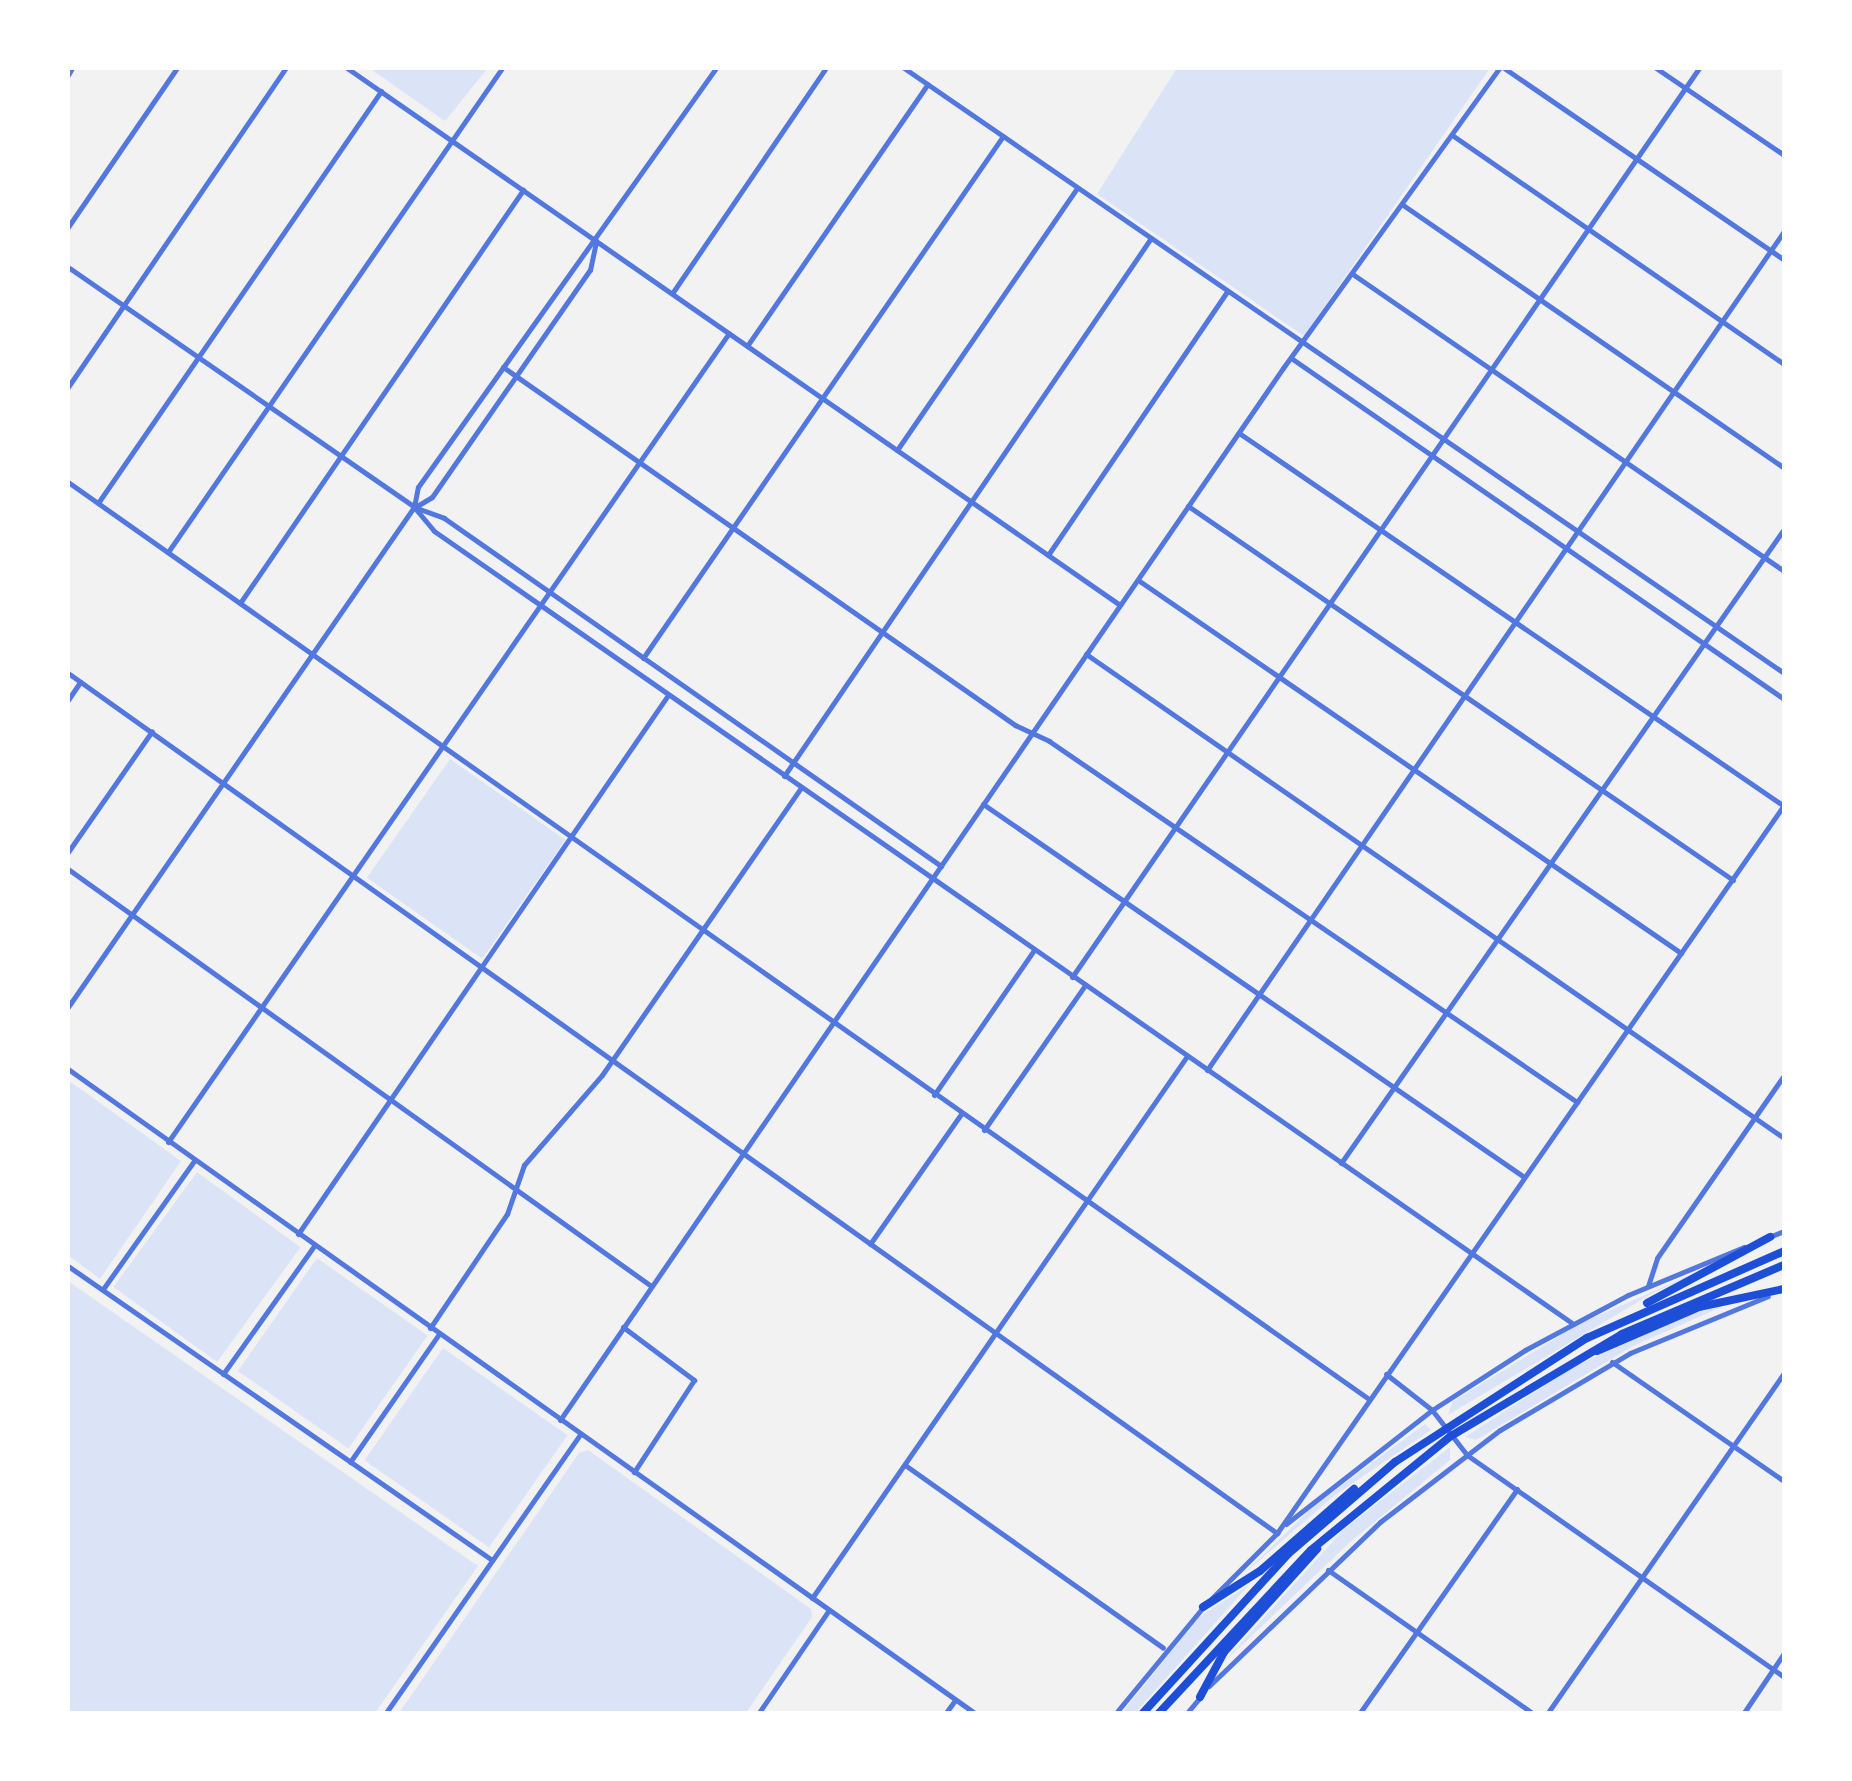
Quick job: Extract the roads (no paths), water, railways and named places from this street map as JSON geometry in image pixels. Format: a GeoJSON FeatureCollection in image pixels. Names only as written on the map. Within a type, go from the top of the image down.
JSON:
{"type":"FeatureCollection","features":[{"type":"Feature","properties":{"kind":"highway"},"geometry":{"type":"LineString","coordinates":[[1203,1608],[1260,1570],[1330,1506],[1445,1427],[1632,1314],[1770,1237]]}},
{"type":"Feature","properties":{"kind":"highway"},"geometry":{"type":"LineString","coordinates":[[1632,1314],[1784,1251]]}},
{"type":"Feature","properties":{"kind":"highway"},"geometry":{"type":"LineString","coordinates":[[1158,1714],[1326,1535],[1451,1436],[1579,1356],[1784,1264]]}},
{"type":"Feature","properties":{"kind":"highway"},"geometry":{"type":"LineString","coordinates":[[1579,1356],[1700,1307],[1784,1289]]}},
{"type":"Feature","properties":{"kind":"highway"},"geometry":{"type":"LineString","coordinates":[[1142,1714],[1288,1554],[1395,1462]]}},
{"type":"Feature","properties":{"kind":"highway"},"geometry":{"type":"LineString","coordinates":[[1200,1697],[1224,1652],[1302,1572],[1326,1535]]}},
{"type":"Feature","properties":{"kind":"street"},"geometry":{"type":"LineString","coordinates":[[68,75],[72,68]]}},
{"type":"Feature","properties":{"kind":"street"},"geometry":{"type":"LineString","coordinates":[[68,227],[177,68]]}},
{"type":"Feature","properties":{"kind":"street"},"geometry":{"type":"LineString","coordinates":[[68,387],[286,68]]}},
{"type":"Feature","properties":{"kind":"street"},"geometry":{"type":"LineString","coordinates":[[347,68],[1120,605]]}},
{"type":"Feature","properties":{"kind":"street"},"geometry":{"type":"LineString","coordinates":[[168,552],[502,68]]}},
{"type":"Feature","properties":{"kind":"street"},"geometry":{"type":"LineString","coordinates":[[68,1007],[414,507],[417,490],[716,68]]}},
{"type":"Feature","properties":{"kind":"street"},"geometry":{"type":"LineString","coordinates":[[672,294],[826,68]]}},
{"type":"Feature","properties":{"kind":"street"},"geometry":{"type":"LineString","coordinates":[[904,68],[1784,673]]}},
{"type":"Feature","properties":{"kind":"street"},"geometry":{"type":"LineString","coordinates":[[560,1420],[1239,432],[1502,68],[1784,260]]}},
{"type":"Feature","properties":{"kind":"street"},"geometry":{"type":"LineString","coordinates":[[1656,68],[1784,155]]}},
{"type":"Feature","properties":{"kind":"street"},"geometry":{"type":"LineString","coordinates":[[1072,976],[1700,68]]}},
{"type":"Feature","properties":{"kind":"street"},"geometry":{"type":"LineString","coordinates":[[747,346],[928,84]]}},
{"type":"Feature","properties":{"kind":"street"},"geometry":{"type":"LineString","coordinates":[[98,503],[381,91]]}},
{"type":"Feature","properties":{"kind":"street"},"geometry":{"type":"LineString","coordinates":[[1452,135],[1784,364]]}},
{"type":"Feature","properties":{"kind":"street"},"geometry":{"type":"LineString","coordinates":[[643,658],[1003,136]]}},
{"type":"Feature","properties":{"kind":"street"},"geometry":{"type":"LineString","coordinates":[[898,450],[1077,188]]}},
{"type":"Feature","properties":{"kind":"street"},"geometry":{"type":"LineString","coordinates":[[240,602],[522,190]]}},
{"type":"Feature","properties":{"kind":"street"},"geometry":{"type":"LineString","coordinates":[[1403,205],[1784,468]]}},
{"type":"Feature","properties":{"kind":"street"},"geometry":{"type":"LineString","coordinates":[[1207,1070],[1784,231]]}},
{"type":"Feature","properties":{"kind":"street"},"geometry":{"type":"LineString","coordinates":[[784,776],[1151,238]]}},
{"type":"Feature","properties":{"kind":"street"},"geometry":{"type":"LineString","coordinates":[[414,507],[430,499],[590,270],[596,241]]}},
{"type":"Feature","properties":{"kind":"street"},"geometry":{"type":"LineString","coordinates":[[68,267],[414,507],[444,518],[941,866]]}},
{"type":"Feature","properties":{"kind":"street"},"geometry":{"type":"LineString","coordinates":[[1354,275],[1784,570]]}},
{"type":"Feature","properties":{"kind":"street"},"geometry":{"type":"LineString","coordinates":[[1048,555],[1227,292]]}},
{"type":"Feature","properties":{"kind":"street"},"geometry":{"type":"LineString","coordinates":[[168,1142],[729,333]]}},
{"type":"Feature","properties":{"kind":"street"},"geometry":{"type":"LineString","coordinates":[[1291,358],[1784,698]]}},
{"type":"Feature","properties":{"kind":"street"},"geometry":{"type":"LineString","coordinates":[[502,367],[882,632],[1176,827],[1576,1102]]}},
{"type":"Feature","properties":{"kind":"street"},"geometry":{"type":"LineString","coordinates":[[1239,432],[1784,806],[1277,1533]]}},
{"type":"Feature","properties":{"kind":"street"},"geometry":{"type":"LineString","coordinates":[[68,482],[1369,1399]]}},
{"type":"Feature","properties":{"kind":"street"},"geometry":{"type":"LineString","coordinates":[[1188,506],[1732,880]]}},
{"type":"Feature","properties":{"kind":"street"},"geometry":{"type":"LineString","coordinates":[[414,507],[434,531],[540,606],[1572,1322]]}},
{"type":"Feature","properties":{"kind":"street"},"geometry":{"type":"LineString","coordinates":[[1342,1163],[1784,529]]}},
{"type":"Feature","properties":{"kind":"street"},"geometry":{"type":"LineString","coordinates":[[1138,580],[1681,953]]}},
{"type":"Feature","properties":{"kind":"street"},"geometry":{"type":"LineString","coordinates":[[1086,654],[1784,1138]]}},
{"type":"Feature","properties":{"kind":"street"},"geometry":{"type":"LineString","coordinates":[[68,673],[610,1063],[1277,1533]]}},
{"type":"Feature","properties":{"kind":"street"},"geometry":{"type":"LineString","coordinates":[[68,700],[80,682]]}},
{"type":"Feature","properties":{"kind":"street"},"geometry":{"type":"LineString","coordinates":[[298,1234],[668,695]]}},
{"type":"Feature","properties":{"kind":"street"},"geometry":{"type":"LineString","coordinates":[[68,852],[152,731]]}},
{"type":"Feature","properties":{"kind":"street"},"geometry":{"type":"LineString","coordinates":[[430,1328],[507,1214],[524,1165],[610,1063],[802,788]]}},
{"type":"Feature","properties":{"kind":"street"},"geometry":{"type":"LineString","coordinates":[[983,804],[1524,1177]]}},
{"type":"Feature","properties":{"kind":"street"},"geometry":{"type":"LineString","coordinates":[[68,868],[260,1010],[651,1286]]}},
{"type":"Feature","properties":{"kind":"street"},"geometry":{"type":"LineString","coordinates":[[934,1094],[1034,950]]}},
{"type":"Feature","properties":{"kind":"street"},"geometry":{"type":"LineString","coordinates":[[984,1130],[1085,985]]}},
{"type":"Feature","properties":{"kind":"street"},"geometry":{"type":"LineString","coordinates":[[812,1598],[1187,1056]]}},
{"type":"Feature","properties":{"kind":"street"},"geometry":{"type":"LineString","coordinates":[[68,1069],[976,1714]]}},
{"type":"Feature","properties":{"kind":"street"},"geometry":{"type":"LineString","coordinates":[[1648,1286],[1656,1258],[1784,1075]]}},
{"type":"Feature","properties":{"kind":"street"},"geometry":{"type":"LineString","coordinates":[[870,1244],[961,1114]]}},
{"type":"Feature","properties":{"kind":"street"},"geometry":{"type":"LineString","coordinates":[[103,1290],[194,1161]]}},
{"type":"Feature","properties":{"kind":"street"},"geometry":{"type":"LineString","coordinates":[[1115,1714],[1163,1648],[1277,1533],[1432,1410],[1572,1322],[1648,1286],[1784,1231]]}},
{"type":"Feature","properties":{"kind":"street"},"geometry":{"type":"LineString","coordinates":[[224,1374],[314,1246]]}},
{"type":"Feature","properties":{"kind":"street"},"geometry":{"type":"LineString","coordinates":[[68,1266],[492,1560]]}},
{"type":"Feature","properties":{"kind":"street"},"geometry":{"type":"LineString","coordinates":[[1186,1714],[1328,1570],[1467,1454],[1612,1362],[1784,1289]]}},
{"type":"Feature","properties":{"kind":"street"},"geometry":{"type":"LineString","coordinates":[[623,1327],[694,1380],[634,1472]]}},
{"type":"Feature","properties":{"kind":"street"},"geometry":{"type":"LineString","coordinates":[[350,1462],[440,1334]]}},
{"type":"Feature","properties":{"kind":"street"},"geometry":{"type":"LineString","coordinates":[[1612,1362],[1784,1481]]}},
{"type":"Feature","properties":{"kind":"street"},"geometry":{"type":"LineString","coordinates":[[1386,1374],[1432,1410],[1467,1454],[1784,1677]]}},
{"type":"Feature","properties":{"kind":"street"},"geometry":{"type":"LineString","coordinates":[[1550,1713],[1784,1374]]}},
{"type":"Feature","properties":{"kind":"street"},"geometry":{"type":"LineString","coordinates":[[386,1714],[580,1434]]}},
{"type":"Feature","properties":{"kind":"street"},"geometry":{"type":"LineString","coordinates":[[904,1465],[1163,1648]]}},
{"type":"Feature","properties":{"kind":"street"},"geometry":{"type":"LineString","coordinates":[[1359,1714],[1517,1490]]}},
{"type":"Feature","properties":{"kind":"street"},"geometry":{"type":"LineString","coordinates":[[1328,1570],[1534,1714]]}},
{"type":"Feature","properties":{"kind":"street"},"geometry":{"type":"LineString","coordinates":[[758,1714],[829,1610]]}},
{"type":"Feature","properties":{"kind":"street"},"geometry":{"type":"LineString","coordinates":[[1743,1714],[1784,1652]]}},
{"type":"Feature","properties":{"kind":"street"},"geometry":{"type":"LineString","coordinates":[[945,1714],[955,1699]]}}]}
